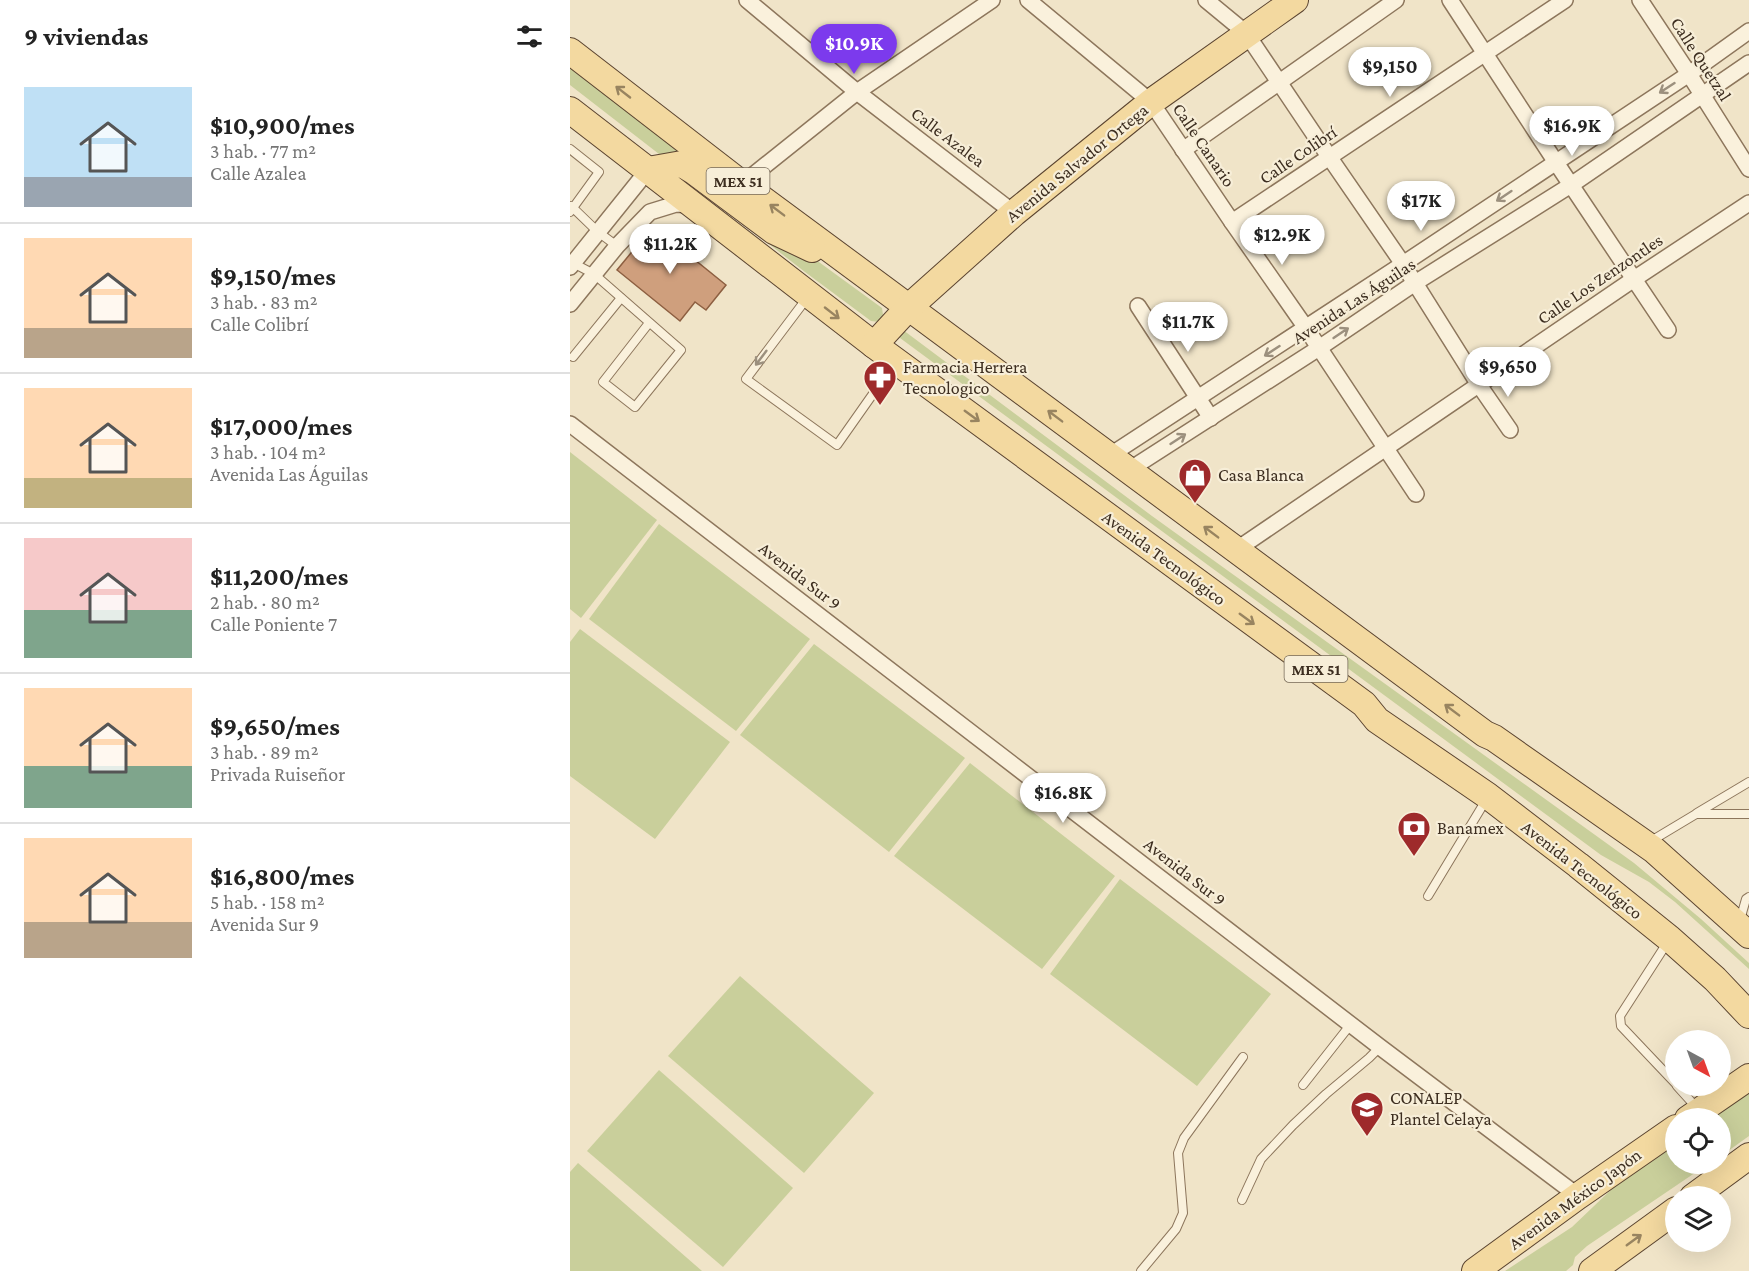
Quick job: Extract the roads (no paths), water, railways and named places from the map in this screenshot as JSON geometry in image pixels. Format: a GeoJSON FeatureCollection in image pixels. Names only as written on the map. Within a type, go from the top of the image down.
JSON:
{"type":"FeatureCollection","features":[{"type":"Feature","properties":{"kind":"main road","name":"Avenida Salvador Ortega"},"geometry":{"type":"LineString","coordinates":[[874,345],[909,308],[1014,213],[1151,102],[1295,0]]}},
{"type":"Feature","properties":{"kind":"main road","name":"MEX 51"},"geometry":{"type":"LineString","coordinates":[[570,51],[742,184],[1485,734],[1654,850],[1746,936]]}},
{"type":"Feature","properties":{"kind":"main road","name":"Avenida Tecnológico"},"geometry":{"type":"LineString","coordinates":[[570,110],[874,345],[1364,704],[1377,720],[1488,796],[1670,939],[1715,979],[1749,1015]]}},
{"type":"Feature","properties":{"kind":"main road"},"geometry":{"type":"LineString","coordinates":[[648,170],[682,164],[774,231],[859,270]]}},
{"type":"Feature","properties":{"kind":"main road"},"geometry":{"type":"LineString","coordinates":[[1364,704],[1444,757],[1678,927],[1749,990]]}},
{"type":"Feature","properties":{"kind":"main road"},"geometry":{"type":"LineString","coordinates":[[1485,734],[1746,936]]}},
{"type":"Feature","properties":{"kind":"main road"},"geometry":{"type":"LineString","coordinates":[[1704,1108],[1748,1077]]}},
{"type":"Feature","properties":{"kind":"main road","name":"Avenida México Japón"},"geometry":{"type":"LineString","coordinates":[[1475,1271],[1665,1136]]}},
{"type":"Feature","properties":{"kind":"main road"},"geometry":{"type":"LineString","coordinates":[[1708,1186],[1749,1156]]}},
{"type":"Feature","properties":{"kind":"main road"},"geometry":{"type":"LineString","coordinates":[[1488,1271],[1587,1200],[1587,1189]]}},
{"type":"Feature","properties":{"kind":"main road"},"geometry":{"type":"LineString","coordinates":[[1592,1271],[1665,1218]]}},
{"type":"Feature","properties":{"kind":"street","name":"Calle Azalea"},"geometry":{"type":"LineString","coordinates":[[747,0],[857,92],[1014,213]]}},
{"type":"Feature","properties":{"kind":"street"},"geometry":{"type":"LineString","coordinates":[[742,184],[857,92],[992,0]]}},
{"type":"Feature","properties":{"kind":"street","name":"Calle Canario"},"geometry":{"type":"LineString","coordinates":[[1028,0],[1151,102],[1306,328],[1416,494]]}},
{"type":"Feature","properties":{"kind":"street"},"geometry":{"type":"LineString","coordinates":[[1206,0],[1246,33],[1403,264],[1510,430]]}},
{"type":"Feature","properties":{"kind":"street"},"geometry":{"type":"LineString","coordinates":[[1183,150],[1396,0]]}},
{"type":"Feature","properties":{"kind":"street"},"geometry":{"type":"LineString","coordinates":[[1450,0],[1668,330]]}},
{"type":"Feature","properties":{"kind":"street","name":"Calle Colibrí"},"geometry":{"type":"LineString","coordinates":[[1232,222],[1565,0]]}},
{"type":"Feature","properties":{"kind":"street","name":"Calle Quetzal"},"geometry":{"type":"LineString","coordinates":[[1640,0],[1749,169]]}},
{"type":"Feature","properties":{"kind":"street","name":"Avenida Las Águilas"},"geometry":{"type":"LineString","coordinates":[[1119,463],[1198,399],[1689,74],[1749,31]]}},
{"type":"Feature","properties":{"kind":"street","name":"Avenida Las Águilas"},"geometry":{"type":"LineString","coordinates":[[1119,463],[1211,417],[1415,283],[1571,185],[1749,63]]}},
{"type":"Feature","properties":{"kind":"street"},"geometry":{"type":"LineString","coordinates":[[572,265],[648,170]]}},
{"type":"Feature","properties":{"kind":"street","name":"Calle Los Zenzontles"},"geometry":{"type":"LineString","coordinates":[[1236,550],[1749,203]]}},
{"type":"Feature","properties":{"kind":"street"},"geometry":{"type":"LineString","coordinates":[[570,304],[616,246],[650,212],[676,204],[693,205]]}},
{"type":"Feature","properties":{"kind":"street"},"geometry":{"type":"LineString","coordinates":[[1138,306],[1211,417]]}},
{"type":"Feature","properties":{"kind":"street","name":"Avenida Sur 9"},"geometry":{"type":"LineString","coordinates":[[570,424],[1380,1047],[1587,1189]]}},
{"type":"Feature","properties":{"kind":"lane"},"geometry":{"type":"LineString","coordinates":[[570,149],[600,172],[571,208],[616,246]]}},
{"type":"Feature","properties":{"kind":"lane"},"geometry":{"type":"LineString","coordinates":[[572,265],[594,274],[681,350],[635,407],[603,382],[650,323]]}},
{"type":"Feature","properties":{"kind":"lane"},"geometry":{"type":"LineString","coordinates":[[809,295],[746,379],[837,445],[897,361]]}},
{"type":"Feature","properties":{"kind":"lane"},"geometry":{"type":"LineString","coordinates":[[573,357],[621,298]]}},
{"type":"Feature","properties":{"kind":"lane"},"geometry":{"type":"LineString","coordinates":[[1644,844],[1665,834],[1749,782]]}},
{"type":"Feature","properties":{"kind":"lane"},"geometry":{"type":"LineString","coordinates":[[1428,896],[1488,796]]}},
{"type":"Feature","properties":{"kind":"lane"},"geometry":{"type":"LineString","coordinates":[[1696,814],[1749,814]]}},
{"type":"Feature","properties":{"kind":"lane"},"geometry":{"type":"LineString","coordinates":[[1746,936],[1746,899],[1749,897]]}},
{"type":"Feature","properties":{"kind":"lane"},"geometry":{"type":"LineString","coordinates":[[1665,1073],[1621,1026],[1620,1016],[1670,939]]}},
{"type":"Feature","properties":{"kind":"lane"},"geometry":{"type":"LineString","coordinates":[[1303,1085],[1351,1024]]}},
{"type":"Feature","properties":{"kind":"lane"},"geometry":{"type":"LineString","coordinates":[[1242,1200],[1261,1159],[1293,1125],[1380,1047]]}},
{"type":"Feature","properties":{"kind":"lane"},"geometry":{"type":"LineString","coordinates":[[1141,1271],[1176,1228],[1183,1213],[1178,1153],[1184,1138],[1243,1057]]}},
{"type":"Feature","properties":{"kind":"place","name":"Farmacia Herrera Tecnologico"},"geometry":{"type":"Point","coordinates":[880,406]}},
{"type":"Feature","properties":{"kind":"place","name":"Casa Blanca"},"geometry":{"type":"Point","coordinates":[1195,504]}},
{"type":"Feature","properties":{"kind":"place","name":"Banamex"},"geometry":{"type":"Point","coordinates":[1414,857]}},
{"type":"Feature","properties":{"kind":"place","name":"CONALEP Plantel Celaya"},"geometry":{"type":"Point","coordinates":[1367,1137]}}]}
